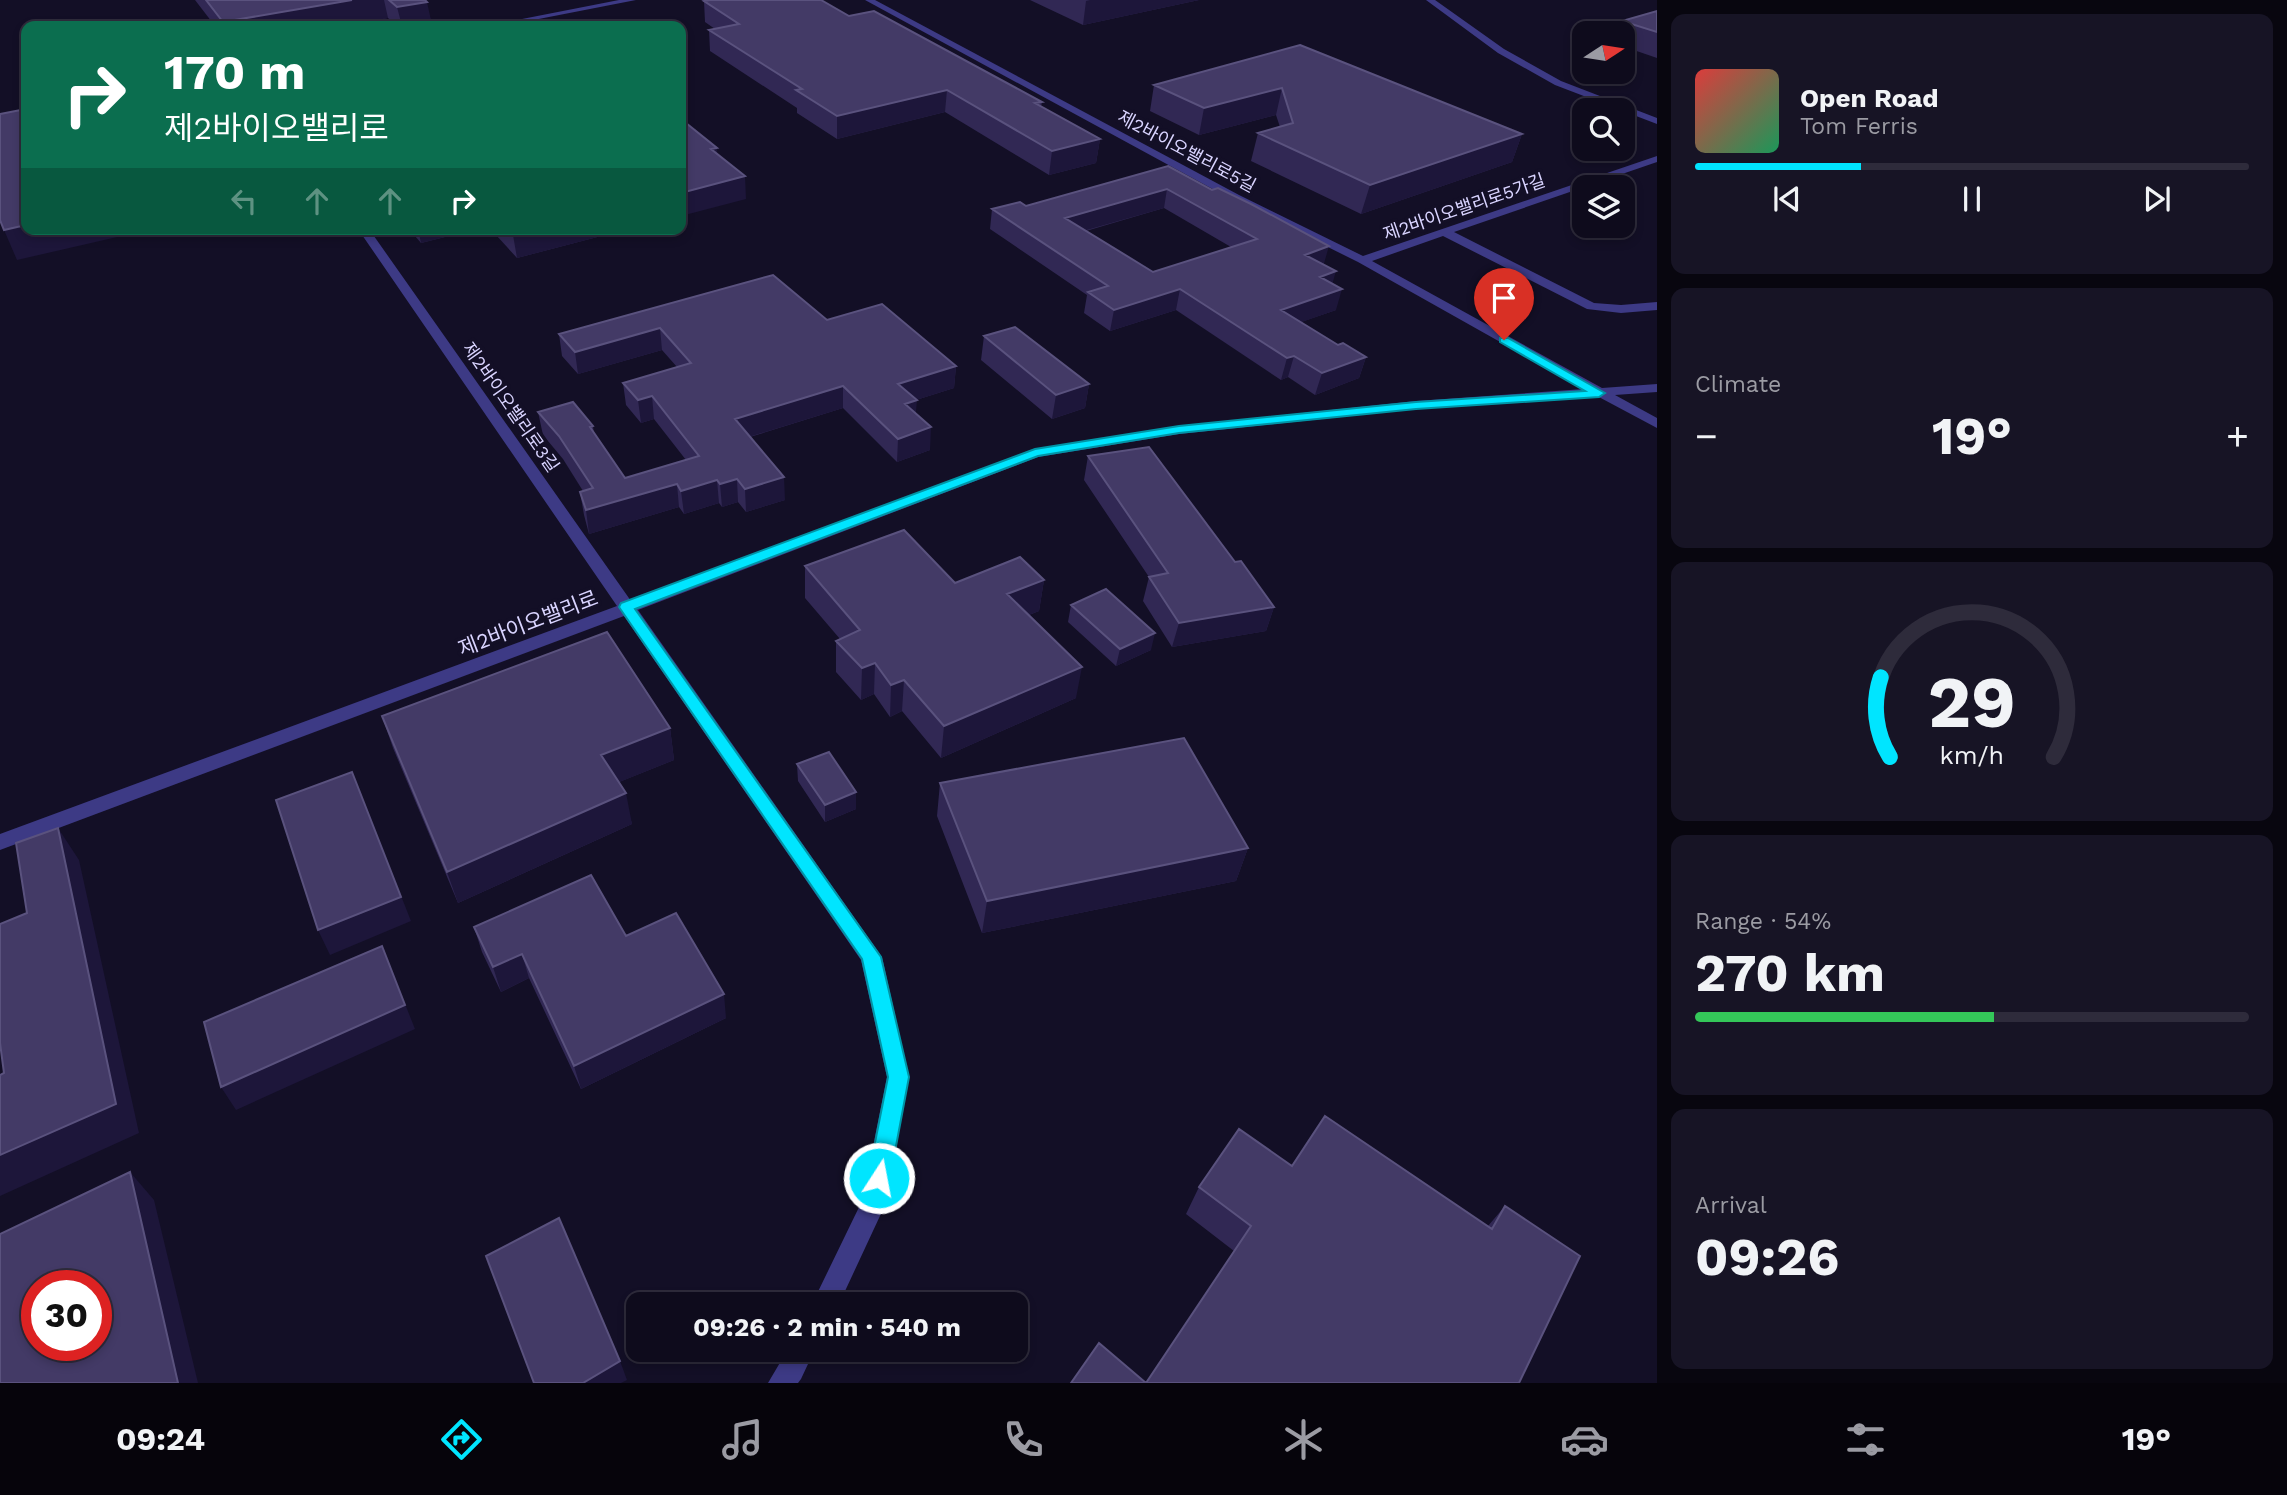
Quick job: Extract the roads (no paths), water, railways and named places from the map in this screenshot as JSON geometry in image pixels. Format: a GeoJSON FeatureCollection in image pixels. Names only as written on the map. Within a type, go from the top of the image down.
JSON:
{"type":"FeatureCollection","features":[{"type":"Feature","properties":{"kind":"street"},"geometry":{"type":"LineString","coordinates":[[518,21],[632,0]]}},
{"type":"Feature","properties":{"kind":"street","name":"제2바이오밸리로5길"},"geometry":{"type":"LineString","coordinates":[[869,0],[1235,197],[1362,260],[1657,424]]}},
{"type":"Feature","properties":{"kind":"street"},"geometry":{"type":"LineString","coordinates":[[1430,0],[1501,51],[1559,83],[1657,121]]}},
{"type":"Feature","properties":{"kind":"street","name":"제2바이오밸리로5가길"},"geometry":{"type":"LineString","coordinates":[[1362,260],[1657,159]]}},
{"type":"Feature","properties":{"kind":"street"},"geometry":{"type":"LineString","coordinates":[[1444,232],[1591,306],[1621,309],[1657,306]]}},
{"type":"Feature","properties":{"kind":"street","name":"제2바이오밸리로3길"},"geometry":{"type":"LineString","coordinates":[[367,235],[871,957],[898,1077],[874,1203],[831,1292]]}},
{"type":"Feature","properties":{"kind":"street","name":"제2바이오밸리로"},"geometry":{"type":"LineString","coordinates":[[0,842],[465,670],[1035,453],[1179,430],[1416,405],[1657,388]]}},
{"type":"Feature","properties":{"kind":"street"},"geometry":{"type":"LineString","coordinates":[[781,1383],[796,1362]]}}]}
